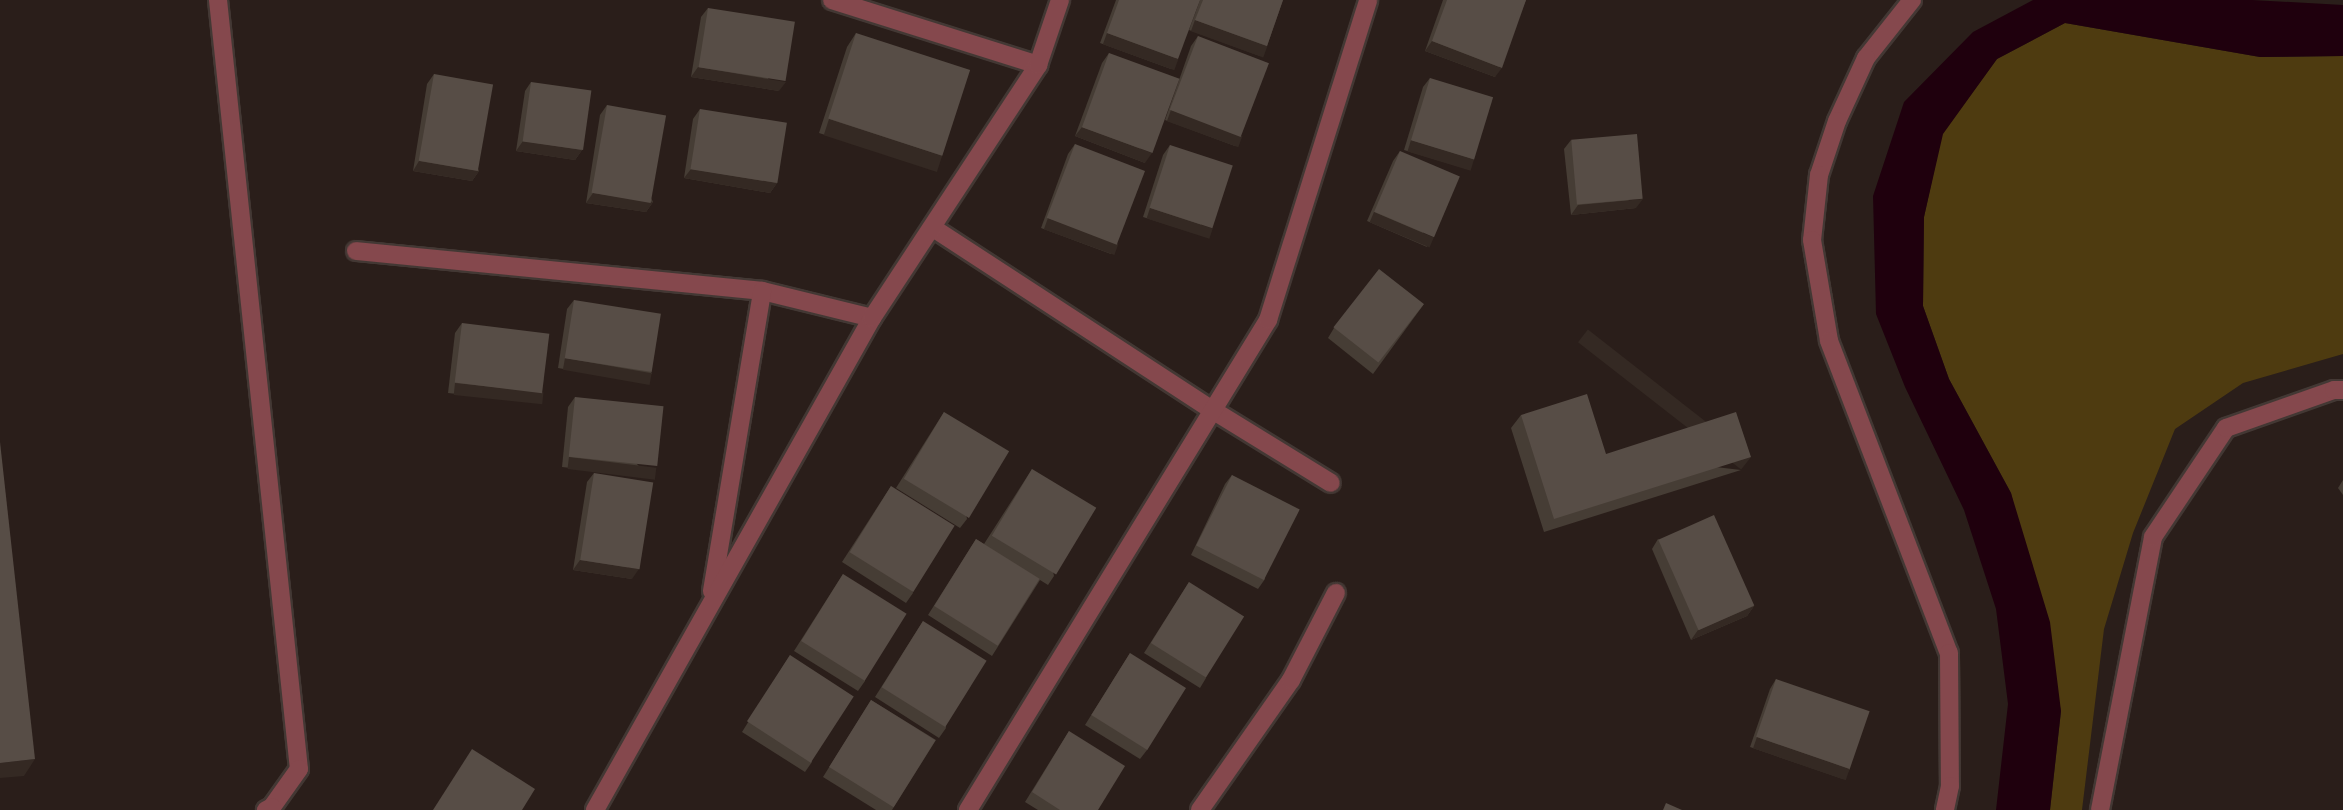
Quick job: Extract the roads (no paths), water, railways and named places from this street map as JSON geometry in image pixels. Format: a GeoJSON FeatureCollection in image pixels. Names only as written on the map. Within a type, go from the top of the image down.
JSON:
{"type":"FeatureCollection","features":[{"type":"Feature","properties":{"kind":"street"},"geometry":{"type":"LineString","coordinates":[[218,0],[299,769],[272,807],[266,810]]}},
{"type":"Feature","properties":{"kind":"street"},"geometry":{"type":"LineString","coordinates":[[832,0],[1038,65]]}},
{"type":"Feature","properties":{"kind":"street"},"geometry":{"type":"LineString","coordinates":[[603,807],[710,606],[872,318],[1038,65],[1060,0]]}},
{"type":"Feature","properties":{"kind":"street"},"geometry":{"type":"LineString","coordinates":[[968,810],[1268,320],[1368,0]]}},
{"type":"Feature","properties":{"kind":"street"},"geometry":{"type":"LineString","coordinates":[[1912,0],[1866,58],[1837,121],[1819,175],[1812,240],[1829,341],[1949,653],[1950,786],[1945,810]]}},
{"type":"Feature","properties":{"kind":"street"},"geometry":{"type":"LineString","coordinates":[[933,228],[1214,411],[1331,483]]}},
{"type":"Feature","properties":{"kind":"street"},"geometry":{"type":"LineString","coordinates":[[356,251],[762,291],[872,318]]}},
{"type":"Feature","properties":{"kind":"street"},"geometry":{"type":"LineString","coordinates":[[710,606],[762,291]]}},
{"type":"Feature","properties":{"kind":"street"},"geometry":{"type":"LineString","coordinates":[[2099,810],[2153,537],[2226,428],[2334,390],[2343,390]]}},
{"type":"Feature","properties":{"kind":"street"},"geometry":{"type":"LineString","coordinates":[[1200,810],[1292,680],[1336,593]]}}]}
